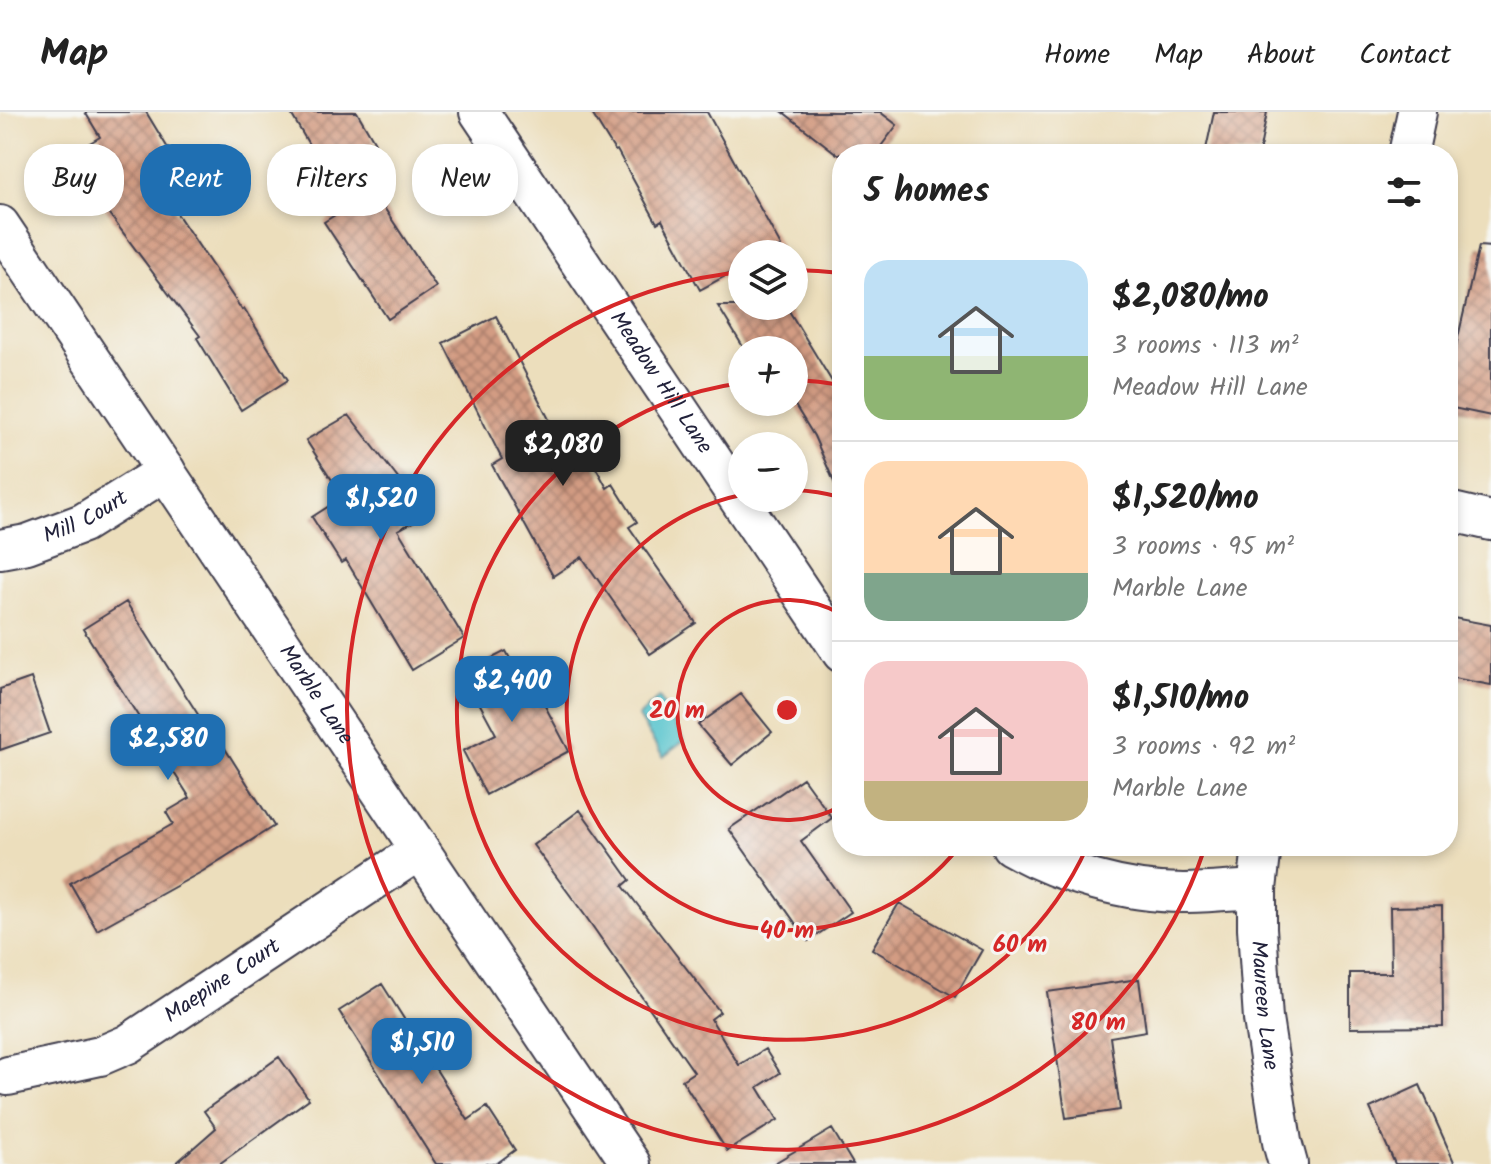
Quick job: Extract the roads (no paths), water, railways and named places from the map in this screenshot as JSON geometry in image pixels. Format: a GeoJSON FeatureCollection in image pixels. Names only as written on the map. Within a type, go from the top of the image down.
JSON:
{"type":"FeatureCollection","features":[{"type":"Feature","properties":{"kind":"street","name":"Meadow Hill Lane"},"geometry":{"type":"LineString","coordinates":[[479,112],[832,638]]}},
{"type":"Feature","properties":{"kind":"street"},"geometry":{"type":"LineString","coordinates":[[1410,144],[1417,112]]}},
{"type":"Feature","properties":{"kind":"street","name":"Marble Lane"},"geometry":{"type":"LineString","coordinates":[[0,225],[631,1164]]}},
{"type":"Feature","properties":{"kind":"street","name":"Mill Court"},"geometry":{"type":"LineString","coordinates":[[0,549],[27,544],[83,523],[166,471]]}},
{"type":"Feature","properties":{"kind":"street"},"geometry":{"type":"LineString","coordinates":[[1458,513],[1491,521]]}},
{"type":"Feature","properties":{"kind":"street","name":"Maepine Court"},"geometry":{"type":"LineString","coordinates":[[8,1076],[100,1056],[128,1044],[420,850]]}},
{"type":"Feature","properties":{"kind":"street"},"geometry":{"type":"LineString","coordinates":[[1029,856],[1089,879],[1130,887],[1181,893],[1257,889]]}},
{"type":"Feature","properties":{"kind":"street","name":"Maureen Lane"},"geometry":{"type":"LineString","coordinates":[[1261,856],[1257,928],[1263,1019],[1288,1164]]}},
{"type":"Feature","properties":{"kind":"water"},"geometry":{"type":"Polygon","coordinates":[[[659,697],[684,741],[663,757],[638,717],[659,697]]]}}]}
